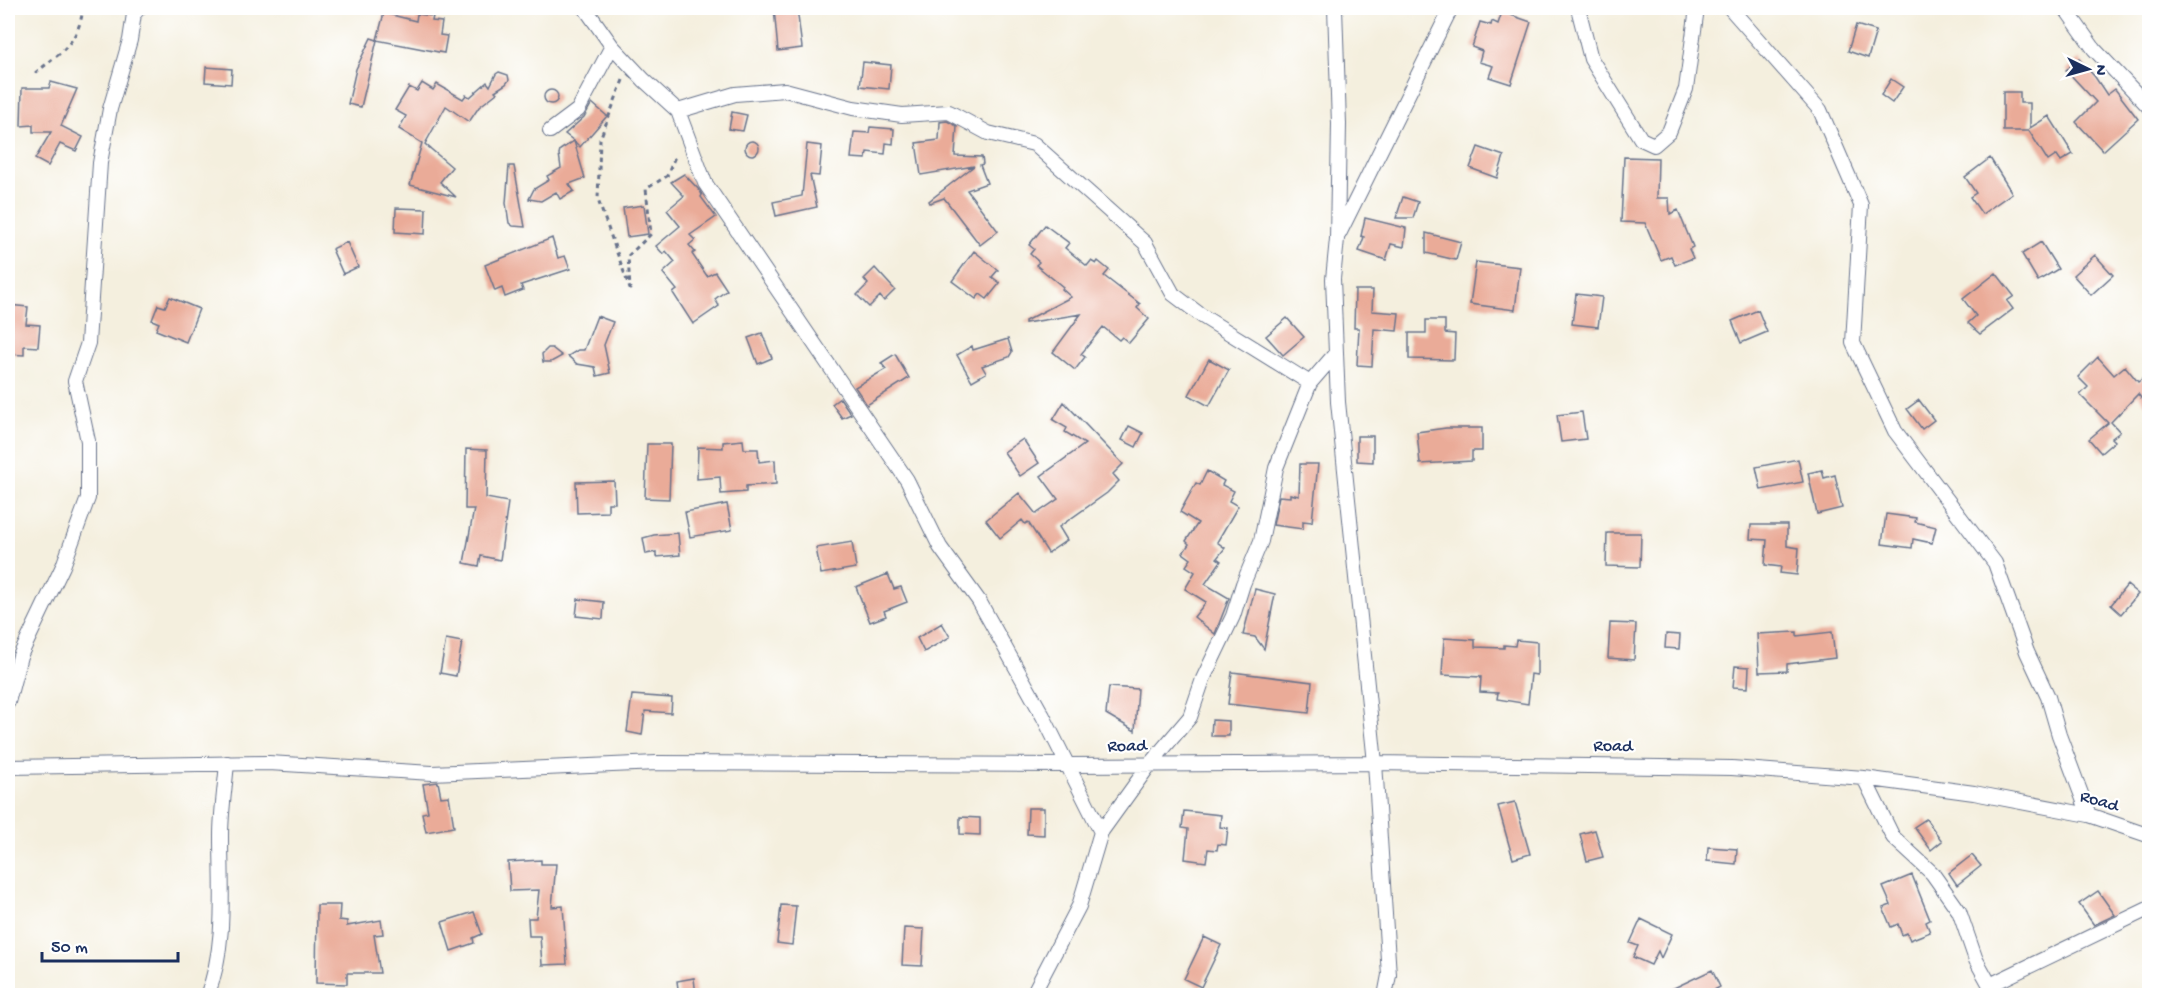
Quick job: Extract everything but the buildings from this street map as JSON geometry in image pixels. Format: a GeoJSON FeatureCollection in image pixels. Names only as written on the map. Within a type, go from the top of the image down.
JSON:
{"type":"FeatureCollection","features":[{"type":"Feature","properties":{"kind":"street"},"geometry":{"type":"LineString","coordinates":[[8,702],[20,657],[63,566],[88,498],[88,441],[75,381],[88,343],[100,163],[110,109],[130,40],[134,14],[139,8]]}},
{"type":"Feature","properties":{"kind":"street"},"geometry":{"type":"LineString","coordinates":[[585,8],[612,46],[678,111],[705,183],[907,480],[940,547],[979,601],[1069,765],[1101,832]]}},
{"type":"Feature","properties":{"kind":"street"},"geometry":{"type":"LineString","coordinates":[[1335,8],[1339,124],[1334,279],[1338,402],[1375,763],[1389,975],[1385,996]]}},
{"type":"Feature","properties":{"kind":"street"},"geometry":{"type":"LineString","coordinates":[[1337,239],[1451,8]]}},
{"type":"Feature","properties":{"kind":"street"},"geometry":{"type":"LineString","coordinates":[[1578,8],[1591,59],[1641,139],[1654,145],[1669,132],[1686,89],[1697,8]]}},
{"type":"Feature","properties":{"kind":"street"},"geometry":{"type":"LineString","coordinates":[[1730,8],[1820,110],[1861,205],[1853,343],[1895,431],[1995,563],[2027,652],[2048,697],[2089,815]]}},
{"type":"Feature","properties":{"kind":"street"},"geometry":{"type":"LineString","coordinates":[[2065,8],[2094,49],[2150,108]]}},
{"type":"Feature","properties":{"kind":"street"},"geometry":{"type":"LineString","coordinates":[[550,131],[578,110],[612,46]]}},
{"type":"Feature","properties":{"kind":"street"},"geometry":{"type":"LineString","coordinates":[[678,111],[735,94],[785,90],[853,108],[902,115],[949,112],[988,132],[1034,144],[1144,243],[1173,294],[1202,316],[1310,383]]}},
{"type":"Feature","properties":{"kind":"street"},"geometry":{"type":"LineString","coordinates":[[1032,996],[1079,906],[1101,832],[1150,764],[1190,717],[1203,679],[1233,616],[1261,541],[1276,468],[1310,383],[1336,353]]}},
{"type":"Feature","properties":{"kind":"street"},"geometry":{"type":"LineString","coordinates":[[207,996],[221,927],[221,833],[227,763]]}},
{"type":"Feature","properties":{"kind":"street","name":"Road"},"geometry":{"type":"LineString","coordinates":[[8,767],[269,763],[432,773],[657,763],[1069,765],[1375,763],[1732,768],[1864,778],[1974,793],[2089,815],[2150,836]]}},
{"type":"Feature","properties":{"kind":"street"},"geometry":{"type":"LineString","coordinates":[[1864,778],[1893,837],[1932,873],[1959,911],[1976,960],[1993,990],[2150,908]]}},
{"type":"Feature","properties":{"kind":"path"},"geometry":{"type":"LineString","coordinates":[[35,73],[60,54],[79,30],[83,8]]}},
{"type":"Feature","properties":{"kind":"path"},"geometry":{"type":"LineString","coordinates":[[629,64],[600,139],[598,200],[630,289],[628,256],[651,234],[646,189],[667,176],[686,132]]}}]}
